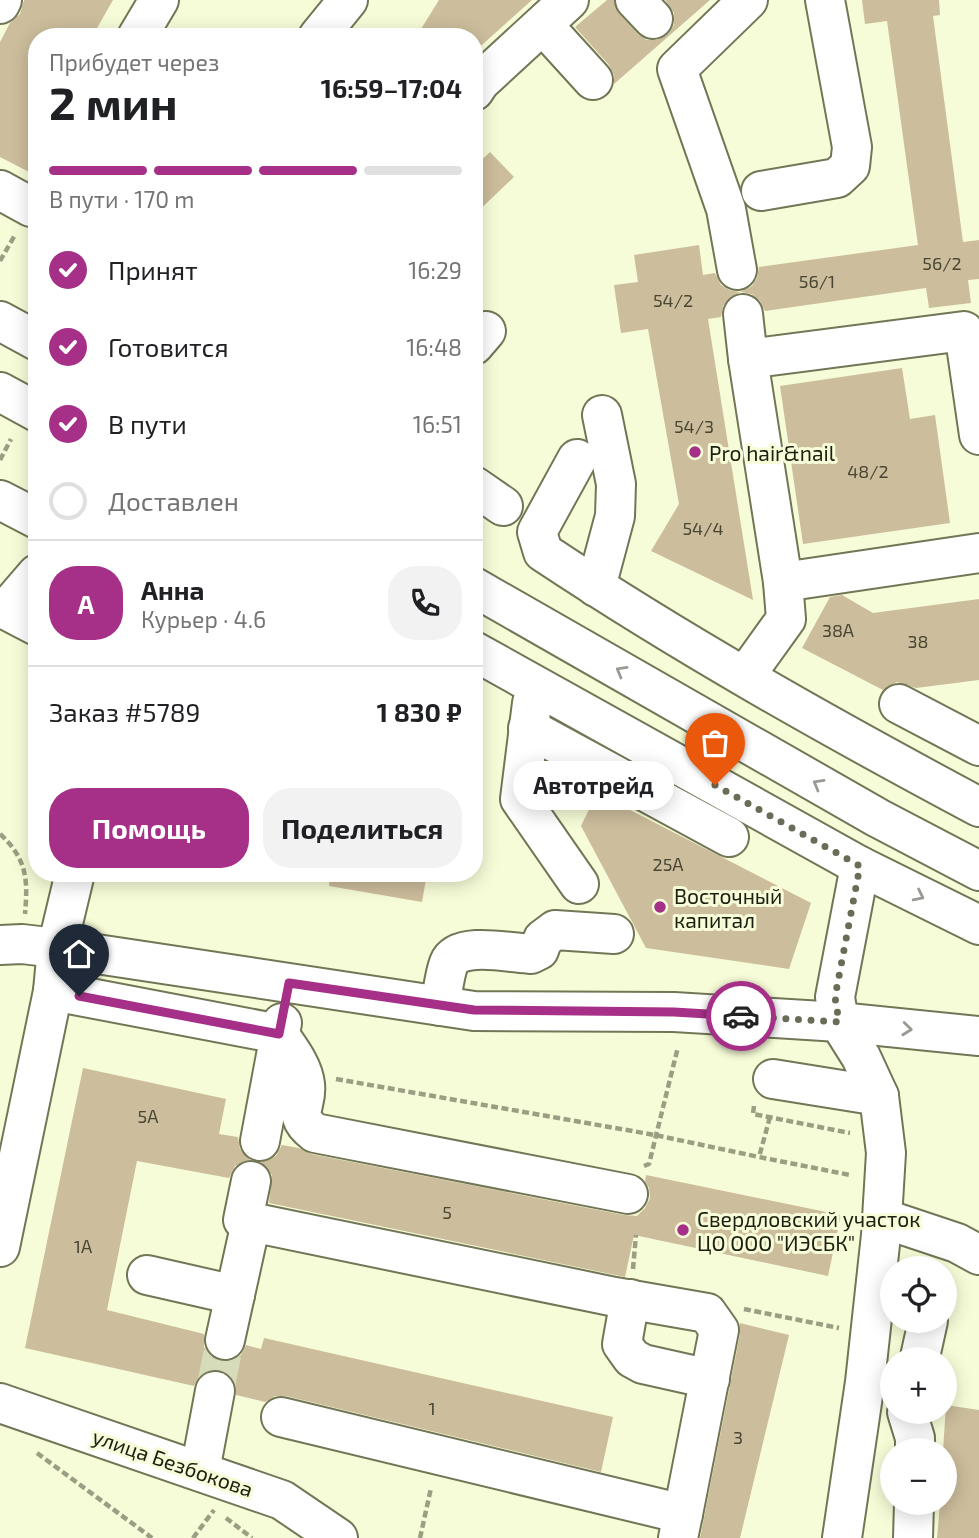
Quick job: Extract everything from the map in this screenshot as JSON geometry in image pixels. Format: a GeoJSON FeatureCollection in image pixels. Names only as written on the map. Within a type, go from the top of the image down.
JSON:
{"type":"FeatureCollection","features":[{"type":"Feature","properties":{"kind":"street"},"geometry":{"type":"LineString","coordinates":[[142,28],[159,0]]}},
{"type":"Feature","properties":{"kind":"street"},"geometry":{"type":"LineString","coordinates":[[325,28],[348,0]]}},
{"type":"Feature","properties":{"kind":"street"},"geometry":{"type":"LineString","coordinates":[[737,270],[726,209],[677,69],[748,0]]}},
{"type":"Feature","properties":{"kind":"street"},"geometry":{"type":"LineString","coordinates":[[761,191],[838,178],[850,166],[852,147],[825,0]]}},
{"type":"Feature","properties":{"kind":"street"},"geometry":{"type":"LineString","coordinates":[[483,79],[556,13],[593,80]]}},
{"type":"Feature","properties":{"kind":"street"},"geometry":{"type":"LineString","coordinates":[[743,314],[783,582],[786,619],[745,676]]}},
{"type":"Feature","properties":{"kind":"street"},"geometry":{"type":"LineString","coordinates":[[0,321],[28,336]]}},
{"type":"Feature","properties":{"kind":"street"},"geometry":{"type":"LineString","coordinates":[[748,359],[972,330],[979,435]]}},
{"type":"Feature","properties":{"kind":"street"},"geometry":{"type":"LineString","coordinates":[[0,392],[24,426]]}},
{"type":"Feature","properties":{"kind":"street"},"geometry":{"type":"LineString","coordinates":[[596,587],[615,516],[616,484],[602,415]]}},
{"type":"Feature","properties":{"kind":"street"},"geometry":{"type":"LineString","coordinates":[[577,459],[537,532],[543,552],[596,587],[745,676],[976,799]]}},
{"type":"Feature","properties":{"kind":"street"},"geometry":{"type":"LineString","coordinates":[[0,500],[28,514]]}},
{"type":"Feature","properties":{"kind":"street"},"geometry":{"type":"LineString","coordinates":[[783,582],[979,553]]}},
{"type":"Feature","properties":{"kind":"street"},"geometry":{"type":"LineString","coordinates":[[14,617],[28,591]]}},
{"type":"Feature","properties":{"kind":"street"},"geometry":{"type":"LineString","coordinates":[[483,592],[878,818],[979,871]]}},
{"type":"Feature","properties":{"kind":"street"},"geometry":{"type":"LineString","coordinates":[[483,656],[860,866],[979,925]]}},
{"type":"Feature","properties":{"kind":"street"},"geometry":{"type":"LineString","coordinates":[[535,684],[520,799],[579,884]]}},
{"type":"Feature","properties":{"kind":"street"},"geometry":{"type":"LineString","coordinates":[[899,704],[979,746]]}},
{"type":"Feature","properties":{"kind":"street"},"geometry":{"type":"LineString","coordinates":[[528,728],[729,838]]}},
{"type":"Feature","properties":{"kind":"street"},"geometry":{"type":"LineString","coordinates":[[842,1538],[879,1390],[886,1153],[879,1096],[861,1057],[839,1022],[835,997],[860,866]]}},
{"type":"Feature","properties":{"kind":"street"},"geometry":{"type":"LineString","coordinates":[[0,1247],[53,991],[57,948],[73,882]]}},
{"type":"Feature","properties":{"kind":"street"},"geometry":{"type":"LineString","coordinates":[[440,1006],[449,961],[456,953],[471,949],[531,954],[539,950],[543,939],[555,930],[614,934]]}},
{"type":"Feature","properties":{"kind":"street"},"geometry":{"type":"LineString","coordinates":[[12,932],[22,944],[474,1010],[674,1012],[839,1022],[979,1036]]}},
{"type":"Feature","properties":{"kind":"street"},"geometry":{"type":"LineString","coordinates":[[260,1141],[289,983]]}},
{"type":"Feature","properties":{"kind":"street"},"geometry":{"type":"LineString","coordinates":[[53,991],[279,1034],[298,1064],[305,1085],[300,1115],[306,1126],[315,1133],[638,1179]]}},
{"type":"Feature","properties":{"kind":"street"},"geometry":{"type":"LineString","coordinates":[[773,1079],[879,1096]]}},
{"type":"Feature","properties":{"kind":"street"},"geometry":{"type":"LineString","coordinates":[[251,1181],[243,1220],[707,1313],[719,1330],[681,1526],[438,1455],[281,1417]]}},
{"type":"Feature","properties":{"kind":"street"},"geometry":{"type":"LineString","coordinates":[[882,1218],[957,1243],[954,1256]]}},
{"type":"Feature","properties":{"kind":"street"},"geometry":{"type":"LineString","coordinates":[[225,1340],[251,1222]]}},
{"type":"Feature","properties":{"kind":"street"},"geometry":{"type":"LineString","coordinates":[[147,1275],[235,1295]]}},
{"type":"Feature","properties":{"kind":"street"},"geometry":{"type":"LineString","coordinates":[[630,1299],[622,1344],[632,1358],[643,1364],[710,1379]]}},
{"type":"Feature","properties":{"kind":"street"},"geometry":{"type":"LineString","coordinates":[[200,1471],[215,1391]]}},
{"type":"Feature","properties":{"kind":"street","name":"улица Безбокова"},"geometry":{"type":"LineString","coordinates":[[0,1403],[282,1500],[338,1538]]}},
{"type":"Feature","properties":{"kind":"street"},"geometry":{"type":"LineString","coordinates":[[912,1538],[913,1515]]}},
{"type":"Feature","properties":{"kind":"path"},"geometry":{"type":"LineString","coordinates":[[0,460],[24,426]]}},
{"type":"Feature","properties":{"kind":"path"},"geometry":{"type":"LineString","coordinates":[[0,834],[18,854],[26,872],[12,932]]}},
{"type":"Feature","properties":{"kind":"path"},"geometry":{"type":"LineString","coordinates":[[638,1179],[655,1135],[678,1047]]}},
{"type":"Feature","properties":{"kind":"path"},"geometry":{"type":"LineString","coordinates":[[301,1074],[655,1135],[850,1177],[852,1167]]}},
{"type":"Feature","properties":{"kind":"path"},"geometry":{"type":"LineString","coordinates":[[759,1157],[770,1117]]}},
{"type":"Feature","properties":{"kind":"path"},"geometry":{"type":"LineString","coordinates":[[782,1317],[808,1322]]}},
{"type":"Feature","properties":{"kind":"path"},"geometry":{"type":"LineString","coordinates":[[33,1450],[152,1538]]}},
{"type":"Feature","properties":{"kind":"path"},"geometry":{"type":"LineString","coordinates":[[420,1538],[438,1455]]}},
{"type":"Feature","properties":{"kind":"path"},"geometry":{"type":"LineString","coordinates":[[193,1538],[215,1509]]}},
{"type":"Feature","properties":{"kind":"building"},"geometry":{"type":"Polygon","coordinates":[[[24,0],[113,0],[97,28],[28,28],[28,171],[0,157],[0,42],[10,23],[20,14],[24,0]]]}},
{"type":"Feature","properties":{"kind":"building"},"geometry":{"type":"Polygon","coordinates":[[[439,0],[532,0],[483,44],[483,28],[422,28],[439,0]]]}},
{"type":"Feature","properties":{"kind":"building"},"geometry":{"type":"Polygon","coordinates":[[[607,0],[614,0],[619,14],[638,34],[647,40],[657,40],[668,34],[674,25],[674,13],[665,0],[710,0],[614,84],[614,75],[609,65],[575,27],[607,0]]]}},
{"type":"Feature","properties":{"kind":"building"},"geometry":{"type":"Polygon","coordinates":[[[862,0],[939,0],[940,15],[933,16],[963,242],[979,240],[979,279],[968,280],[971,303],[929,308],[926,288],[765,311],[760,301],[752,294],[741,292],[730,297],[723,306],[721,317],[708,319],[753,600],[651,551],[679,504],[648,329],[621,333],[614,285],[638,282],[634,255],[699,245],[703,275],[715,273],[721,285],[740,292],[752,286],[759,267],[918,245],[887,21],[865,24],[862,0]]]}},
{"type":"Feature","properties":{"kind":"building"},"geometry":{"type":"Polygon","coordinates":[[[490,152],[514,177],[483,206],[483,159],[490,152]]]}},
{"type":"Feature","properties":{"kind":"building"},"geometry":{"type":"Polygon","coordinates":[[[902,368],[910,419],[935,415],[950,523],[803,544],[780,386],[902,368]]]}},
{"type":"Feature","properties":{"kind":"building"},"geometry":{"type":"Polygon","coordinates":[[[842,595],[873,613],[979,599],[979,680],[916,688],[897,682],[883,690],[802,648],[830,597],[842,595]]]}},
{"type":"Feature","properties":{"kind":"building"},"geometry":{"type":"Polygon","coordinates":[[[597,793],[811,903],[789,969],[646,948],[581,826],[597,793]]]}},
{"type":"Feature","properties":{"kind":"building"},"geometry":{"type":"Polygon","coordinates":[[[329,882],[425,882],[422,902],[329,886],[329,882]]]}},
{"type":"Feature","properties":{"kind":"building"},"geometry":{"type":"Polygon","coordinates":[[[83,1068],[226,1099],[219,1134],[238,1137],[240,1149],[250,1160],[235,1166],[229,1178],[137,1161],[107,1310],[204,1334],[204,1347],[211,1357],[221,1361],[231,1361],[241,1355],[246,1345],[261,1349],[264,1338],[613,1417],[601,1472],[286,1396],[275,1396],[265,1402],[236,1395],[235,1383],[230,1375],[220,1370],[207,1371],[199,1376],[194,1386],[25,1348],[83,1068]]]}},
{"type":"Feature","properties":{"kind":"building"},"geometry":{"type":"Polygon","coordinates":[[[282,1145],[299,1148],[311,1154],[624,1215],[637,1216],[645,1208],[650,1198],[646,1175],[841,1215],[828,1276],[634,1235],[625,1277],[269,1203],[272,1175],[261,1162],[276,1156],[282,1145]]]}},
{"type":"Feature","properties":{"kind":"building"},"geometry":{"type":"Polygon","coordinates":[[[740,1323],[789,1335],[740,1538],[700,1538],[740,1334],[740,1323]]]}},
{"type":"Feature","properties":{"kind":"building"},"geometry":{"type":"Polygon","coordinates":[[[957,1407],[979,1410],[979,1538],[937,1538],[939,1515],[957,1515],[957,1438],[944,1438],[945,1424],[957,1424],[957,1407]]]}},
{"type":"Feature","properties":{"kind":"tunnel"},"geometry":{"type":"LineString","coordinates":[[215,1391],[225,1340]]}},
{"type":"Feature","properties":{"kind":"way so far"},"geometry":{"type":"LineString","coordinates":[[715,785],[860,866],[835,997],[839,1022],[741,1016]]}},
{"type":"Feature","properties":{"kind":"place","name":"Pro hair&nail"},"geometry":{"type":"Point","coordinates":[695,452]}},
{"type":"Feature","properties":{"kind":"place","name":"Автотрейд"},"geometry":{"type":"Point","coordinates":[715,785]}},
{"type":"Feature","properties":{"kind":"place","name":"Восточный капитал"},"geometry":{"type":"Point","coordinates":[660,907]}},
{"type":"Feature","properties":{"kind":"place","name":"Свердловский участок ЦО ООО \"ИЭСБК\""},"geometry":{"type":"Point","coordinates":[683,1230]}},
{"type":"Feature","properties":{"kind":"route"},"geometry":{"type":"LineString","coordinates":[[79,996],[279,1034],[289,983],[474,1010],[674,1012],[741,1016]]}}]}
